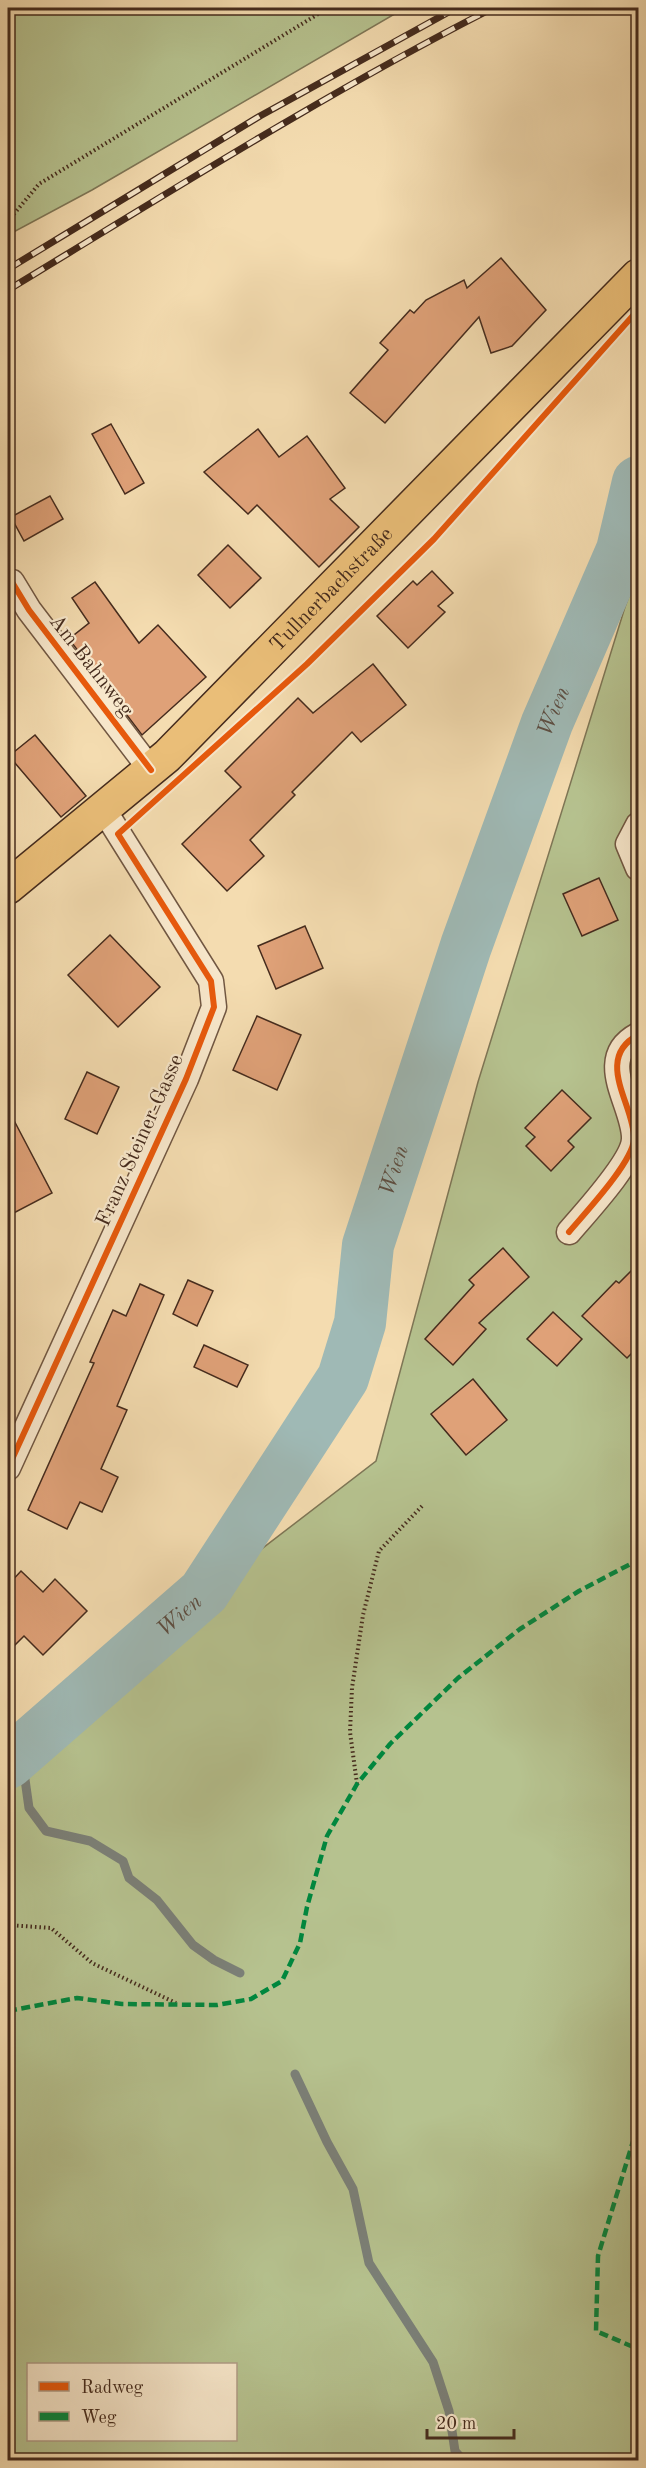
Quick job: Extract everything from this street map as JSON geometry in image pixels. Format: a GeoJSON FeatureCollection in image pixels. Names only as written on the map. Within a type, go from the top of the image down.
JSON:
{"type":"FeatureCollection","features":[{"type":"Feature","properties":{"kind":"main road","name":"Tullnerbachstraße"},"geometry":{"type":"LineString","coordinates":[[8,887],[104,810],[176,748],[639,276]]}},
{"type":"Feature","properties":{"kind":"street","name":"Am Bahnweg"},"geometry":{"type":"LineString","coordinates":[[8,582],[12,582],[29,610],[151,770]]}},
{"type":"Feature","properties":{"kind":"street","name":"Franz Steiner-Gasse"},"geometry":{"type":"LineString","coordinates":[[8,1468],[186,1079],[214,1007],[211,981],[104,810]]}},
{"type":"Feature","properties":{"kind":"street"},"geometry":{"type":"LineString","coordinates":[[639,825],[628,844],[639,868]]}},
{"type":"Feature","properties":{"kind":"street"},"geometry":{"type":"LineString","coordinates":[[569,1232],[630,1156],[633,1132],[619,1084],[618,1059],[629,1040],[639,1035]]}},
{"type":"Feature","properties":{"kind":"path"},"geometry":{"type":"LineString","coordinates":[[8,221],[39,184],[328,8]]}},
{"type":"Feature","properties":{"kind":"path"},"geometry":{"type":"LineString","coordinates":[[357,1784],[350,1732],[352,1688],[363,1615],[379,1551],[424,1504]]}},
{"type":"Feature","properties":{"kind":"path"},"geometry":{"type":"LineString","coordinates":[[8,1926],[51,1928],[92,1963],[176,2003]]}},
{"type":"Feature","properties":{"kind":"green space"},"geometry":{"type":"Polygon","coordinates":[[[8,8],[405,8],[92,190],[8,235],[8,8]]]}},
{"type":"Feature","properties":{"kind":"green space"},"geometry":{"type":"Polygon","coordinates":[[[638,572],[638,2460],[8,2460],[8,1744],[376,1461],[478,1082],[625,607],[638,572]]]}},
{"type":"Feature","properties":{"kind":"building"},"geometry":{"type":"Polygon","coordinates":[[[501,258],[546,310],[512,346],[491,353],[479,317],[385,423],[350,393],[388,350],[380,343],[410,310],[414,313],[426,300],[464,280],[467,288],[501,258]]]}},
{"type":"Feature","properties":{"kind":"building"},"geometry":{"type":"Polygon","coordinates":[[[111,424],[144,483],[125,494],[92,434],[111,424]]]}},
{"type":"Feature","properties":{"kind":"building"},"geometry":{"type":"Polygon","coordinates":[[[258,429],[279,457],[307,436],[345,488],[330,499],[359,527],[319,567],[257,505],[248,514],[204,472],[258,429]]]}},
{"type":"Feature","properties":{"kind":"building"},"geometry":{"type":"Polygon","coordinates":[[[50,496],[63,519],[24,541],[11,517],[50,496]]]}},
{"type":"Feature","properties":{"kind":"building"},"geometry":{"type":"Polygon","coordinates":[[[228,545],[261,578],[230,608],[198,575],[228,545]]]}},
{"type":"Feature","properties":{"kind":"building"},"geometry":{"type":"Polygon","coordinates":[[[432,571],[453,593],[438,606],[445,612],[408,648],[377,616],[413,581],[417,585],[432,571]]]}},
{"type":"Feature","properties":{"kind":"building"},"geometry":{"type":"Polygon","coordinates":[[[95,582],[139,643],[158,625],[206,677],[142,735],[69,639],[89,623],[72,598],[95,582]]]}},
{"type":"Feature","properties":{"kind":"building"},"geometry":{"type":"Polygon","coordinates":[[[373,664],[406,705],[361,742],[352,732],[292,792],[295,795],[250,840],[264,856],[227,891],[182,844],[241,787],[225,771],[298,698],[313,713],[373,664]]]}},
{"type":"Feature","properties":{"kind":"building"},"geometry":{"type":"Polygon","coordinates":[[[35,735],[86,796],[61,817],[9,756],[35,735]]]}},
{"type":"Feature","properties":{"kind":"building"},"geometry":{"type":"Polygon","coordinates":[[[599,878],[618,920],[582,936],[563,894],[599,878]]]}},
{"type":"Feature","properties":{"kind":"building"},"geometry":{"type":"Polygon","coordinates":[[[305,926],[323,968],[276,989],[258,946],[305,926]]]}},
{"type":"Feature","properties":{"kind":"building"},"geometry":{"type":"Polygon","coordinates":[[[110,935],[160,987],[118,1027],[68,975],[110,935]]]}},
{"type":"Feature","properties":{"kind":"building"},"geometry":{"type":"Polygon","coordinates":[[[257,1016],[301,1035],[277,1090],[233,1070],[257,1016]]]}},
{"type":"Feature","properties":{"kind":"building"},"geometry":{"type":"Polygon","coordinates":[[[87,1072],[119,1087],[97,1134],[65,1119],[87,1072]]]}},
{"type":"Feature","properties":{"kind":"building"},"geometry":{"type":"Polygon","coordinates":[[[562,1090],[591,1118],[568,1141],[574,1147],[551,1171],[526,1146],[535,1137],[525,1128],[562,1090]]]}},
{"type":"Feature","properties":{"kind":"building"},"geometry":{"type":"Polygon","coordinates":[[[8,1109],[52,1193],[8,1216],[8,1109]]]}},
{"type":"Feature","properties":{"kind":"building"},"geometry":{"type":"Polygon","coordinates":[[[503,1248],[529,1277],[479,1323],[486,1329],[453,1365],[425,1339],[474,1285],[469,1280],[503,1248]]]}},
{"type":"Feature","properties":{"kind":"building"},"geometry":{"type":"Polygon","coordinates":[[[639,1263],[639,1346],[627,1358],[582,1316],[616,1281],[619,1283],[639,1263]]]}},
{"type":"Feature","properties":{"kind":"building"},"geometry":{"type":"Polygon","coordinates":[[[188,1280],[213,1291],[197,1326],[173,1314],[188,1280]]]}},
{"type":"Feature","properties":{"kind":"building"},"geometry":{"type":"Polygon","coordinates":[[[140,1284],[164,1295],[117,1406],[127,1410],[101,1469],[118,1477],[102,1512],[80,1502],[67,1529],[28,1510],[94,1363],[90,1362],[113,1310],[126,1316],[140,1284]]]}},
{"type":"Feature","properties":{"kind":"building"},"geometry":{"type":"Polygon","coordinates":[[[553,1312],[582,1339],[557,1366],[527,1339],[553,1312]]]}},
{"type":"Feature","properties":{"kind":"building"},"geometry":{"type":"Polygon","coordinates":[[[204,1345],[248,1365],[237,1387],[194,1367],[204,1345]]]}},
{"type":"Feature","properties":{"kind":"building"},"geometry":{"type":"Polygon","coordinates":[[[473,1379],[507,1420],[466,1455],[431,1414],[473,1379]]]}},
{"type":"Feature","properties":{"kind":"building"},"geometry":{"type":"Polygon","coordinates":[[[21,1571],[43,1592],[55,1579],[87,1611],[43,1655],[24,1636],[8,1652],[8,1585],[21,1571]]]}},
{"type":"Feature","properties":{"kind":"waterway","name":"Wien"},"geometry":{"type":"LineString","coordinates":[[8,1763],[204,1592],[343,1378],[360,1323],[368,1245],[466,946],[547,723],[622,550],[638,482]]}},
{"type":"Feature","properties":{"kind":"waterway"},"geometry":{"type":"LineString","coordinates":[[21,1751],[29,1808],[46,1831],[90,1841],[123,1861],[129,1878],[157,1900],[193,1945],[214,1960],[240,1973]]}},
{"type":"Feature","properties":{"kind":"waterway"},"geometry":{"type":"LineString","coordinates":[[295,2074],[327,2142],[353,2189],[369,2263],[433,2362],[449,2411],[455,2451],[463,2460]]}},
{"type":"Feature","properties":{"kind":"railway"},"geometry":{"type":"LineString","coordinates":[[8,269],[260,116],[456,8]]}},
{"type":"Feature","properties":{"kind":"railway"},"geometry":{"type":"LineString","coordinates":[[8,290],[308,109],[493,8]]}},
{"type":"Feature","properties":{"kind":"marked path"},"geometry":{"type":"LineString","coordinates":[[8,2011],[77,1998],[122,2004],[217,2005],[251,1999],[282,1981],[300,1943],[307,1907],[327,1836],[357,1784],[390,1744],[458,1678],[520,1629],[579,1591],[638,1560]]}},
{"type":"Feature","properties":{"kind":"marked path"},"geometry":{"type":"LineString","coordinates":[[638,2125],[598,2256],[596,2331],[638,2349]]}},
{"type":"Feature","properties":{"kind":"cycle path"},"geometry":{"type":"LineString","coordinates":[[8,1468],[186,1079],[214,1007],[211,981],[118,834],[307,664],[434,539],[638,310]]}},
{"type":"Feature","properties":{"kind":"cycle path"},"geometry":{"type":"LineString","coordinates":[[8,582],[12,582],[29,610],[151,770]]}},
{"type":"Feature","properties":{"kind":"cycle path"},"geometry":{"type":"LineString","coordinates":[[569,1232],[617,1174],[632,1149],[633,1126],[617,1070],[619,1057],[625,1045],[638,1035]]}}]}
